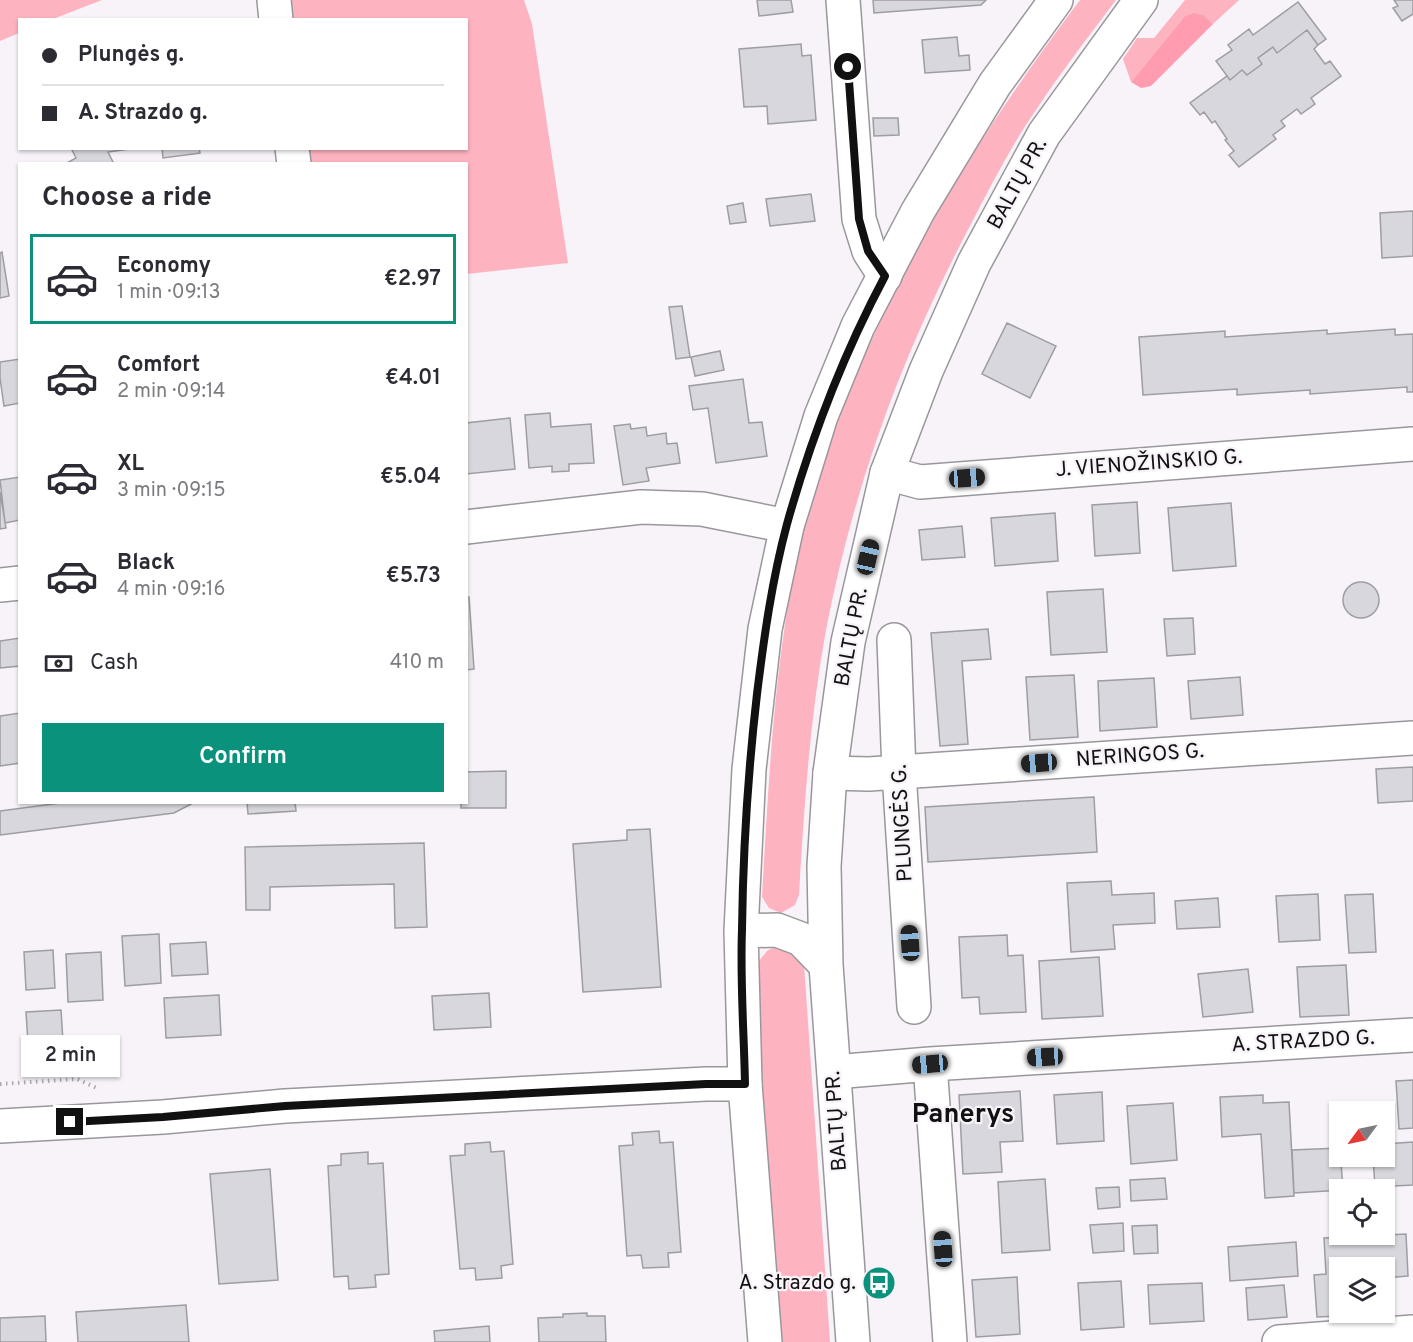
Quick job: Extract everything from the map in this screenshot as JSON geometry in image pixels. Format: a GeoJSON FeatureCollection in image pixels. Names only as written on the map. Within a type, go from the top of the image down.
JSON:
{"type":"FeatureCollection","features":[{"type":"Feature","properties":{"kind":"street"},"geometry":{"type":"LineString","coordinates":[[274,0],[276,18]]}},
{"type":"Feature","properties":{"kind":"street"},"geometry":{"type":"LineString","coordinates":[[843,0],[859,219],[868,251],[885,276]]}},
{"type":"Feature","properties":{"kind":"street"},"geometry":{"type":"LineString","coordinates":[[765,1342],[745,1084],[741,931],[749,769],[765,629],[787,526],[821,416],[858,326],[918,211],[994,84],[1056,0]]}},
{"type":"Feature","properties":{"kind":"street","name":"BALTŲ PR."},"geometry":{"type":"LineString","coordinates":[[853,1342],[826,965],[824,866],[830,773],[848,642],[887,473],[926,371],[974,263],[1044,134],[1141,0]]}},
{"type":"Feature","properties":{"kind":"street","name":"J. VIENOŽINSKIO G."},"geometry":{"type":"LineString","coordinates":[[887,473],[920,482],[1413,444]]}},
{"type":"Feature","properties":{"kind":"street"},"geometry":{"type":"LineString","coordinates":[[468,527],[641,507],[702,509],[787,526]]}},
{"type":"Feature","properties":{"kind":"street"},"geometry":{"type":"LineString","coordinates":[[0,585],[18,583]]}},
{"type":"Feature","properties":{"kind":"street","name":"PLUNGĖS G."},"geometry":{"type":"LineString","coordinates":[[894,640],[899,772],[914,1007]]}},
{"type":"Feature","properties":{"kind":"street","name":"NERINGOS G."},"geometry":{"type":"LineString","coordinates":[[830,773],[869,774],[1413,738]]}},
{"type":"Feature","properties":{"kind":"street"},"geometry":{"type":"LineString","coordinates":[[741,931],[777,930],[801,939],[826,965]]}},
{"type":"Feature","properties":{"kind":"street","name":"A. STRAZDO G."},"geometry":{"type":"LineString","coordinates":[[834,1072],[930,1064],[1413,1035]]}},
{"type":"Feature","properties":{"kind":"street"},"geometry":{"type":"LineString","coordinates":[[930,1064],[950,1342]]}},
{"type":"Feature","properties":{"kind":"street"},"geometry":{"type":"LineString","coordinates":[[0,1126],[163,1117],[296,1105],[706,1084],[745,1084]]}},
{"type":"Feature","properties":{"kind":"street"},"geometry":{"type":"LineString","coordinates":[[1279,1342],[1413,1332]]}},
{"type":"Feature","properties":{"kind":"shaded area"},"geometry":{"type":"Polygon","coordinates":[[[0,0],[102,0],[56,18],[18,18],[18,33],[0,41],[0,0]]]}},
{"type":"Feature","properties":{"kind":"shaded area"},"geometry":{"type":"Polygon","coordinates":[[[274,0],[524,0],[532,24],[568,263],[468,274],[468,162],[294,162],[292,150],[468,150],[468,18],[276,18],[274,0]]]}},
{"type":"Feature","properties":{"kind":"shaded area"},"geometry":{"type":"Polygon","coordinates":[[[1080,0],[1116,0],[1046,96],[994,180],[923,322],[883,421],[866,472],[837,576],[820,663],[808,762],[799,895],[795,905],[781,913],[769,908],[762,897],[771,758],[780,665],[793,574],[816,482],[866,353],[918,247],[978,145],[1080,0]]]}},
{"type":"Feature","properties":{"kind":"shaded area"},"geometry":{"type":"Polygon","coordinates":[[[1185,0],[1239,0],[1213,24],[1205,16],[1184,17],[1131,82],[1123,59],[1137,38],[1154,38],[1185,0]]]}},
{"type":"Feature","properties":{"kind":"shaded area"},"geometry":{"type":"Polygon","coordinates":[[[1194,13],[1205,16],[1213,24],[1151,86],[1141,88],[1131,82],[1184,17],[1194,13]]]}},
{"type":"Feature","properties":{"kind":"shaded area"},"geometry":{"type":"Polygon","coordinates":[[[784,944],[804,964],[830,1342],[782,1342],[759,1036],[758,962],[768,950],[784,944]]]}},
{"type":"Feature","properties":{"kind":"building"},"geometry":{"type":"Polygon","coordinates":[[[757,0],[791,0],[793,12],[759,16],[757,0]]]}},
{"type":"Feature","properties":{"kind":"building"},"geometry":{"type":"Polygon","coordinates":[[[873,0],[986,0],[981,5],[874,13],[873,0]]]}},
{"type":"Feature","properties":{"kind":"building"},"geometry":{"type":"Polygon","coordinates":[[[1394,0],[1413,0],[1413,14],[1402,21],[1393,8],[1398,6],[1394,0]]]}},
{"type":"Feature","properties":{"kind":"building"},"geometry":{"type":"Polygon","coordinates":[[[1298,2],[1326,39],[1318,45],[1307,30],[1277,53],[1273,47],[1258,58],[1262,64],[1247,75],[1242,70],[1230,80],[1216,61],[1232,50],[1228,45],[1249,29],[1253,35],[1298,2]]]}},
{"type":"Feature","properties":{"kind":"building"},"geometry":{"type":"Polygon","coordinates":[[[1307,30],[1318,45],[1314,49],[1325,64],[1330,61],[1341,76],[1311,98],[1315,104],[1301,114],[1297,109],[1281,121],[1285,126],[1273,135],[1276,139],[1239,167],[1229,155],[1234,151],[1215,121],[1212,123],[1204,112],[1200,115],[1190,103],[1227,76],[1230,80],[1242,70],[1247,75],[1262,64],[1258,58],[1273,47],[1277,53],[1307,30]]]}},
{"type":"Feature","properties":{"kind":"building"},"geometry":{"type":"Polygon","coordinates":[[[957,37],[959,56],[969,55],[970,70],[925,73],[922,40],[957,37]]]}},
{"type":"Feature","properties":{"kind":"building"},"geometry":{"type":"Polygon","coordinates":[[[801,44],[802,56],[811,55],[816,120],[768,124],[767,106],[744,107],[739,49],[801,44]]]}},
{"type":"Feature","properties":{"kind":"building"},"geometry":{"type":"Polygon","coordinates":[[[873,118],[898,118],[899,135],[874,136],[873,118]]]}},
{"type":"Feature","properties":{"kind":"building"},"geometry":{"type":"Polygon","coordinates":[[[72,150],[122,150],[108,152],[113,162],[69,162],[76,158],[72,150]]]}},
{"type":"Feature","properties":{"kind":"building"},"geometry":{"type":"Polygon","coordinates":[[[162,150],[199,150],[200,153],[163,158],[162,150]]]}},
{"type":"Feature","properties":{"kind":"building"},"geometry":{"type":"Polygon","coordinates":[[[811,194],[815,221],[770,226],[766,199],[811,194]]]}},
{"type":"Feature","properties":{"kind":"building"},"geometry":{"type":"Polygon","coordinates":[[[743,203],[746,222],[730,224],[727,206],[743,203]]]}},
{"type":"Feature","properties":{"kind":"building"},"geometry":{"type":"Polygon","coordinates":[[[1413,211],[1413,256],[1382,258],[1380,213],[1413,211]]]}},
{"type":"Feature","properties":{"kind":"building"},"geometry":{"type":"Polygon","coordinates":[[[2,252],[9,296],[0,298],[0,253],[2,252]]]}},
{"type":"Feature","properties":{"kind":"building"},"geometry":{"type":"Polygon","coordinates":[[[682,306],[690,357],[676,359],[669,307],[682,306]]]}},
{"type":"Feature","properties":{"kind":"building"},"geometry":{"type":"Polygon","coordinates":[[[1007,323],[1056,346],[1030,398],[982,374],[1007,323]]]}},
{"type":"Feature","properties":{"kind":"building"},"geometry":{"type":"Polygon","coordinates":[[[1395,329],[1395,335],[1413,334],[1413,392],[1407,392],[1407,387],[1310,394],[1310,390],[1237,395],[1237,389],[1143,395],[1139,337],[1225,331],[1225,337],[1327,330],[1327,334],[1395,329]]]}},
{"type":"Feature","properties":{"kind":"building"},"geometry":{"type":"Polygon","coordinates":[[[720,351],[724,370],[695,376],[691,357],[720,351]]]}},
{"type":"Feature","properties":{"kind":"building"},"geometry":{"type":"Polygon","coordinates":[[[18,359],[18,403],[4,406],[0,362],[18,359]]]}},
{"type":"Feature","properties":{"kind":"building"},"geometry":{"type":"Polygon","coordinates":[[[743,379],[749,423],[762,422],[767,456],[716,463],[708,408],[693,410],[689,386],[743,379]]]}},
{"type":"Feature","properties":{"kind":"building"},"geometry":{"type":"Polygon","coordinates":[[[550,413],[551,427],[591,424],[594,463],[569,464],[569,471],[552,472],[552,466],[529,468],[525,415],[550,413]]]}},
{"type":"Feature","properties":{"kind":"building"},"geometry":{"type":"Polygon","coordinates":[[[510,418],[515,469],[468,474],[468,423],[510,418]]]}},
{"type":"Feature","properties":{"kind":"building"},"geometry":{"type":"Polygon","coordinates":[[[630,424],[631,429],[646,427],[647,436],[666,433],[667,444],[677,443],[680,463],[646,468],[649,481],[623,485],[614,426],[630,424]]]}},
{"type":"Feature","properties":{"kind":"building"},"geometry":{"type":"Polygon","coordinates":[[[18,477],[18,520],[5,523],[0,480],[18,477]]]}},
{"type":"Feature","properties":{"kind":"building"},"geometry":{"type":"Polygon","coordinates":[[[0,492],[6,528],[0,529],[0,492]]]}},
{"type":"Feature","properties":{"kind":"building"},"geometry":{"type":"Polygon","coordinates":[[[1137,502],[1140,553],[1095,556],[1092,505],[1137,502]]]}},
{"type":"Feature","properties":{"kind":"building"},"geometry":{"type":"Polygon","coordinates":[[[1231,503],[1236,566],[1173,571],[1168,508],[1231,503]]]}},
{"type":"Feature","properties":{"kind":"building"},"geometry":{"type":"Polygon","coordinates":[[[1055,513],[1058,561],[995,566],[991,518],[1055,513]]]}},
{"type":"Feature","properties":{"kind":"building"},"geometry":{"type":"Polygon","coordinates":[[[962,526],[965,557],[922,560],[919,530],[962,526]]]}},
{"type":"Feature","properties":{"kind":"building"},"geometry":{"type":"Polygon","coordinates":[[[1361,582],[1374,587],[1379,600],[1374,613],[1361,618],[1348,613],[1343,600],[1348,587],[1361,582]]]}},
{"type":"Feature","properties":{"kind":"building"},"geometry":{"type":"Polygon","coordinates":[[[1103,589],[1107,652],[1051,655],[1047,592],[1103,589]]]}},
{"type":"Feature","properties":{"kind":"building"},"geometry":{"type":"Polygon","coordinates":[[[468,597],[469,597],[474,669],[468,670],[468,597]]]}},
{"type":"Feature","properties":{"kind":"building"},"geometry":{"type":"Polygon","coordinates":[[[1193,618],[1195,654],[1167,656],[1164,619],[1193,618]]]}},
{"type":"Feature","properties":{"kind":"building"},"geometry":{"type":"Polygon","coordinates":[[[988,629],[991,659],[962,661],[968,744],[940,746],[931,633],[988,629]]]}},
{"type":"Feature","properties":{"kind":"building"},"geometry":{"type":"Polygon","coordinates":[[[18,638],[18,666],[0,668],[0,641],[18,638]]]}},
{"type":"Feature","properties":{"kind":"building"},"geometry":{"type":"Polygon","coordinates":[[[1074,675],[1078,737],[1030,740],[1026,677],[1074,675]]]}},
{"type":"Feature","properties":{"kind":"building"},"geometry":{"type":"Polygon","coordinates":[[[1240,677],[1243,715],[1191,719],[1188,681],[1240,677]]]}},
{"type":"Feature","properties":{"kind":"building"},"geometry":{"type":"Polygon","coordinates":[[[1154,678],[1157,727],[1100,731],[1098,681],[1154,678]]]}},
{"type":"Feature","properties":{"kind":"building"},"geometry":{"type":"Polygon","coordinates":[[[18,713],[18,763],[0,766],[0,716],[18,713]]]}},
{"type":"Feature","properties":{"kind":"building"},"geometry":{"type":"Polygon","coordinates":[[[1413,767],[1413,801],[1378,803],[1376,769],[1413,767]]]}},
{"type":"Feature","properties":{"kind":"building"},"geometry":{"type":"Polygon","coordinates":[[[506,771],[506,808],[461,808],[461,804],[468,804],[468,772],[506,771]]]}},
{"type":"Feature","properties":{"kind":"building"},"geometry":{"type":"Polygon","coordinates":[[[1094,797],[1097,852],[928,862],[925,807],[1094,797]]]}},
{"type":"Feature","properties":{"kind":"building"},"geometry":{"type":"Polygon","coordinates":[[[53,804],[191,804],[174,813],[0,835],[0,811],[53,804]]]}},
{"type":"Feature","properties":{"kind":"building"},"geometry":{"type":"Polygon","coordinates":[[[247,804],[295,804],[296,811],[248,814],[247,804]]]}},
{"type":"Feature","properties":{"kind":"building"},"geometry":{"type":"Polygon","coordinates":[[[650,829],[661,987],[583,992],[573,844],[627,840],[627,830],[650,829]]]}},
{"type":"Feature","properties":{"kind":"building"},"geometry":{"type":"Polygon","coordinates":[[[424,843],[427,927],[395,928],[394,884],[270,887],[270,910],[246,910],[245,847],[424,843]]]}},
{"type":"Feature","properties":{"kind":"building"},"geometry":{"type":"Polygon","coordinates":[[[1111,881],[1112,895],[1154,893],[1155,923],[1113,925],[1115,949],[1071,952],[1067,883],[1111,881]]]}},
{"type":"Feature","properties":{"kind":"building"},"geometry":{"type":"Polygon","coordinates":[[[1318,894],[1320,940],[1279,942],[1276,896],[1318,894]]]}},
{"type":"Feature","properties":{"kind":"building"},"geometry":{"type":"Polygon","coordinates":[[[1373,894],[1376,952],[1349,953],[1345,895],[1373,894]]]}},
{"type":"Feature","properties":{"kind":"building"},"geometry":{"type":"Polygon","coordinates":[[[1218,898],[1220,927],[1177,929],[1175,901],[1218,898]]]}},
{"type":"Feature","properties":{"kind":"building"},"geometry":{"type":"Polygon","coordinates":[[[159,934],[161,983],[125,986],[122,936],[159,934]]]}},
{"type":"Feature","properties":{"kind":"building"},"geometry":{"type":"Polygon","coordinates":[[[1007,935],[1008,956],[1023,955],[1026,1012],[980,1014],[979,997],[962,998],[959,937],[1007,935]]]}},
{"type":"Feature","properties":{"kind":"building"},"geometry":{"type":"Polygon","coordinates":[[[206,942],[208,974],[172,976],[170,944],[206,942]]]}},
{"type":"Feature","properties":{"kind":"building"},"geometry":{"type":"Polygon","coordinates":[[[53,950],[55,988],[26,990],[24,952],[53,950]]]}},
{"type":"Feature","properties":{"kind":"building"},"geometry":{"type":"Polygon","coordinates":[[[101,952],[103,1000],[68,1002],[66,954],[101,952]]]}},
{"type":"Feature","properties":{"kind":"building"},"geometry":{"type":"Polygon","coordinates":[[[1099,957],[1103,1016],[1042,1019],[1039,961],[1099,957]]]}},
{"type":"Feature","properties":{"kind":"building"},"geometry":{"type":"Polygon","coordinates":[[[1346,965],[1349,1015],[1300,1017],[1297,967],[1346,965]]]}},
{"type":"Feature","properties":{"kind":"building"},"geometry":{"type":"Polygon","coordinates":[[[1248,969],[1253,1012],[1203,1017],[1198,974],[1248,969]]]}},
{"type":"Feature","properties":{"kind":"building"},"geometry":{"type":"Polygon","coordinates":[[[489,993],[491,1027],[434,1030],[432,996],[489,993]]]}},
{"type":"Feature","properties":{"kind":"building"},"geometry":{"type":"Polygon","coordinates":[[[219,995],[221,1035],[166,1038],[164,998],[219,995]]]}},
{"type":"Feature","properties":{"kind":"building"},"geometry":{"type":"Polygon","coordinates":[[[61,1010],[63,1041],[28,1043],[26,1012],[61,1010]]]}},
{"type":"Feature","properties":{"kind":"building"},"geometry":{"type":"Polygon","coordinates":[[[1413,1080],[1413,1128],[1399,1129],[1396,1081],[1413,1080]]]}},
{"type":"Feature","properties":{"kind":"building"},"geometry":{"type":"Polygon","coordinates":[[[1020,1091],[1023,1141],[1000,1142],[1002,1172],[963,1174],[959,1095],[1020,1091]]]}},
{"type":"Feature","properties":{"kind":"building"},"geometry":{"type":"Polygon","coordinates":[[[1102,1092],[1104,1141],[1057,1144],[1054,1095],[1102,1092]]]}},
{"type":"Feature","properties":{"kind":"building"},"geometry":{"type":"Polygon","coordinates":[[[1263,1095],[1263,1103],[1289,1102],[1294,1196],[1265,1198],[1261,1134],[1222,1137],[1220,1097],[1263,1095]]]}},
{"type":"Feature","properties":{"kind":"building"},"geometry":{"type":"Polygon","coordinates":[[[1173,1103],[1177,1160],[1131,1164],[1127,1106],[1173,1103]]]}},
{"type":"Feature","properties":{"kind":"building"},"geometry":{"type":"Polygon","coordinates":[[[659,1131],[660,1143],[673,1142],[681,1252],[668,1253],[669,1267],[643,1268],[641,1255],[627,1256],[619,1146],[633,1145],[632,1133],[659,1131]]]}},
{"type":"Feature","properties":{"kind":"building"},"geometry":{"type":"Polygon","coordinates":[[[490,1142],[491,1152],[504,1151],[513,1264],[501,1266],[502,1278],[476,1280],[475,1268],[460,1269],[450,1156],[465,1155],[465,1144],[490,1142]]]}},
{"type":"Feature","properties":{"kind":"building"},"geometry":{"type":"Polygon","coordinates":[[[1413,1142],[1413,1185],[1395,1186],[1395,1179],[1374,1179],[1374,1167],[1395,1167],[1395,1143],[1413,1142]]]}},
{"type":"Feature","properties":{"kind":"building"},"geometry":{"type":"Polygon","coordinates":[[[1329,1148],[1329,1167],[1341,1167],[1342,1179],[1329,1179],[1329,1191],[1294,1193],[1292,1150],[1329,1148]]]}},
{"type":"Feature","properties":{"kind":"building"},"geometry":{"type":"Polygon","coordinates":[[[368,1152],[368,1164],[383,1163],[389,1274],[375,1275],[376,1287],[349,1289],[348,1276],[334,1277],[328,1166],[341,1165],[341,1154],[368,1152]]]}},
{"type":"Feature","properties":{"kind":"building"},"geometry":{"type":"Polygon","coordinates":[[[270,1169],[278,1280],[219,1284],[210,1174],[270,1169]]]}},
{"type":"Feature","properties":{"kind":"building"},"geometry":{"type":"Polygon","coordinates":[[[1165,1178],[1167,1199],[1131,1201],[1130,1180],[1165,1178]]]}},
{"type":"Feature","properties":{"kind":"building"},"geometry":{"type":"Polygon","coordinates":[[[1045,1179],[1050,1250],[1002,1253],[998,1182],[1045,1179]]]}},
{"type":"Feature","properties":{"kind":"building"},"geometry":{"type":"Polygon","coordinates":[[[1119,1187],[1120,1207],[1098,1209],[1096,1188],[1119,1187]]]}},
{"type":"Feature","properties":{"kind":"building"},"geometry":{"type":"Polygon","coordinates":[[[1123,1223],[1124,1251],[1093,1253],[1090,1225],[1123,1223]]]}},
{"type":"Feature","properties":{"kind":"building"},"geometry":{"type":"Polygon","coordinates":[[[1157,1225],[1158,1253],[1134,1254],[1132,1226],[1157,1225]]]}},
{"type":"Feature","properties":{"kind":"building"},"geometry":{"type":"Polygon","coordinates":[[[1406,1234],[1408,1276],[1395,1277],[1395,1257],[1329,1257],[1329,1316],[1317,1317],[1314,1275],[1326,1274],[1324,1238],[1329,1238],[1329,1245],[1395,1245],[1395,1235],[1406,1234]]]}},
{"type":"Feature","properties":{"kind":"building"},"geometry":{"type":"Polygon","coordinates":[[[1296,1242],[1298,1276],[1230,1281],[1228,1247],[1296,1242]]]}},
{"type":"Feature","properties":{"kind":"building"},"geometry":{"type":"Polygon","coordinates":[[[1017,1277],[1020,1334],[976,1337],[972,1280],[1017,1277]]]}},
{"type":"Feature","properties":{"kind":"building"},"geometry":{"type":"Polygon","coordinates":[[[1121,1281],[1124,1327],[1081,1330],[1078,1283],[1121,1281]]]}},
{"type":"Feature","properties":{"kind":"building"},"geometry":{"type":"Polygon","coordinates":[[[1202,1283],[1204,1321],[1150,1324],[1148,1285],[1202,1283]]]}},
{"type":"Feature","properties":{"kind":"building"},"geometry":{"type":"Polygon","coordinates":[[[1284,1285],[1287,1317],[1248,1320],[1246,1288],[1284,1285]]]}},
{"type":"Feature","properties":{"kind":"building"},"geometry":{"type":"Polygon","coordinates":[[[186,1305],[189,1342],[78,1342],[76,1312],[186,1305]]]}},
{"type":"Feature","properties":{"kind":"building"},"geometry":{"type":"Polygon","coordinates":[[[587,1313],[587,1316],[605,1316],[606,1342],[539,1342],[538,1318],[587,1313]]]}},
{"type":"Feature","properties":{"kind":"building"},"geometry":{"type":"Polygon","coordinates":[[[45,1316],[46,1342],[0,1342],[0,1318],[45,1316]]]}},
{"type":"Feature","properties":{"kind":"building"},"geometry":{"type":"Polygon","coordinates":[[[489,1326],[490,1342],[435,1342],[434,1331],[489,1326]]]}},
{"type":"Feature","properties":{"kind":"place","name":"A. Strazdo g."},"geometry":{"type":"Point","coordinates":[879,1283]}},
{"type":"Feature","properties":{"kind":"district","name":"Panerys"},"geometry":{"type":"Point","coordinates":[963,1115]}},
{"type":"Feature","properties":{"kind":"route"},"geometry":{"type":"LineString","coordinates":[[70,1122],[163,1117],[285,1106],[706,1084],[745,1084],[741,931],[749,769],[765,629],[787,526],[821,416],[858,326],[885,276],[868,251],[859,219],[848,67]]}}]}
